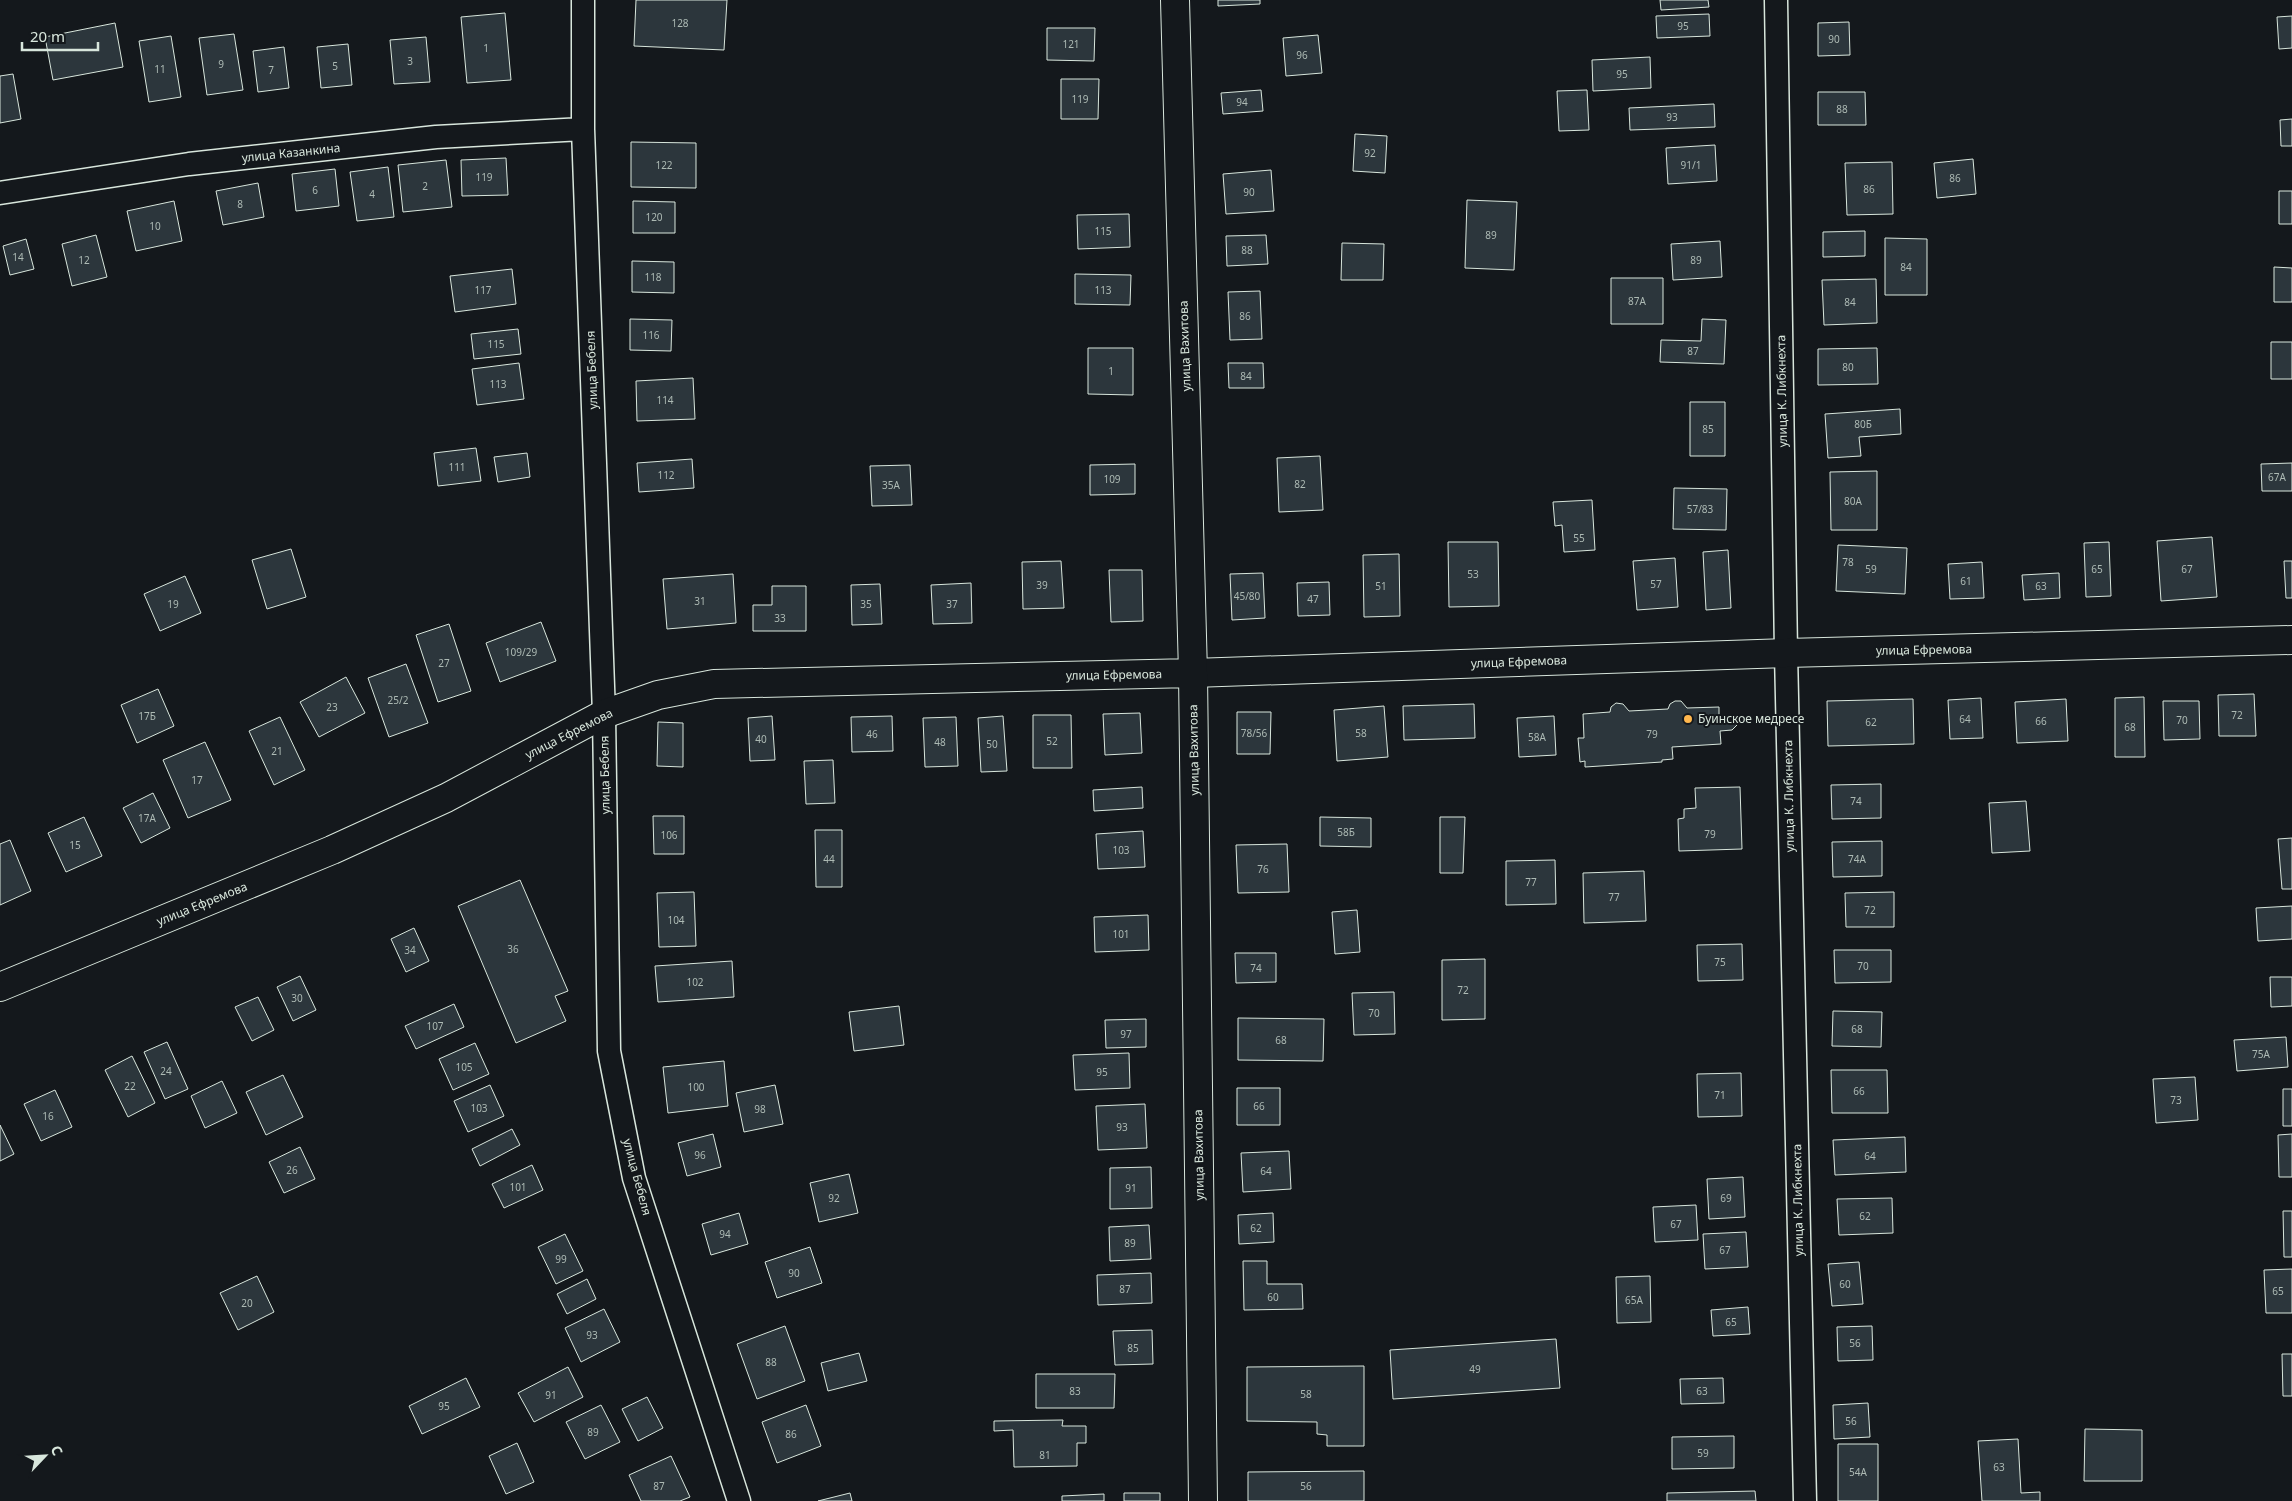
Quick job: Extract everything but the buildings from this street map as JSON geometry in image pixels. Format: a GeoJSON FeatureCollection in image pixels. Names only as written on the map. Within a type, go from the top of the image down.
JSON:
{"type":"FeatureCollection","features":[{"type":"Feature","properties":{"kind":"main road","name":"улица Вахитова"},"geometry":{"type":"LineString","coordinates":[[1175,0],[1193,673],[1203,1501]]}},
{"type":"Feature","properties":{"kind":"main road","name":"улица Ефремова"},"geometry":{"type":"LineString","coordinates":[[0,987],[332,850],[446,798],[604,714],[658,694],[714,684],[1193,673],[1786,653],[2292,640]]}},
{"type":"Feature","properties":{"kind":"street","name":"улица Бебеля"},"geometry":{"type":"LineString","coordinates":[[583,0],[584,129],[604,714],[609,1051],[634,1178],[739,1501]]}},
{"type":"Feature","properties":{"kind":"street","name":"улица К. Либкнехта"},"geometry":{"type":"LineString","coordinates":[[1776,0],[1786,653],[1805,1501]]}},
{"type":"Feature","properties":{"kind":"street","name":"улица Казанкина"},"geometry":{"type":"LineString","coordinates":[[0,194],[189,164],[436,137],[584,129]]}},
{"type":"Feature","properties":{"kind":"place","name":"Буинское медресе"},"geometry":{"type":"Point","coordinates":[1688,719]}}]}
